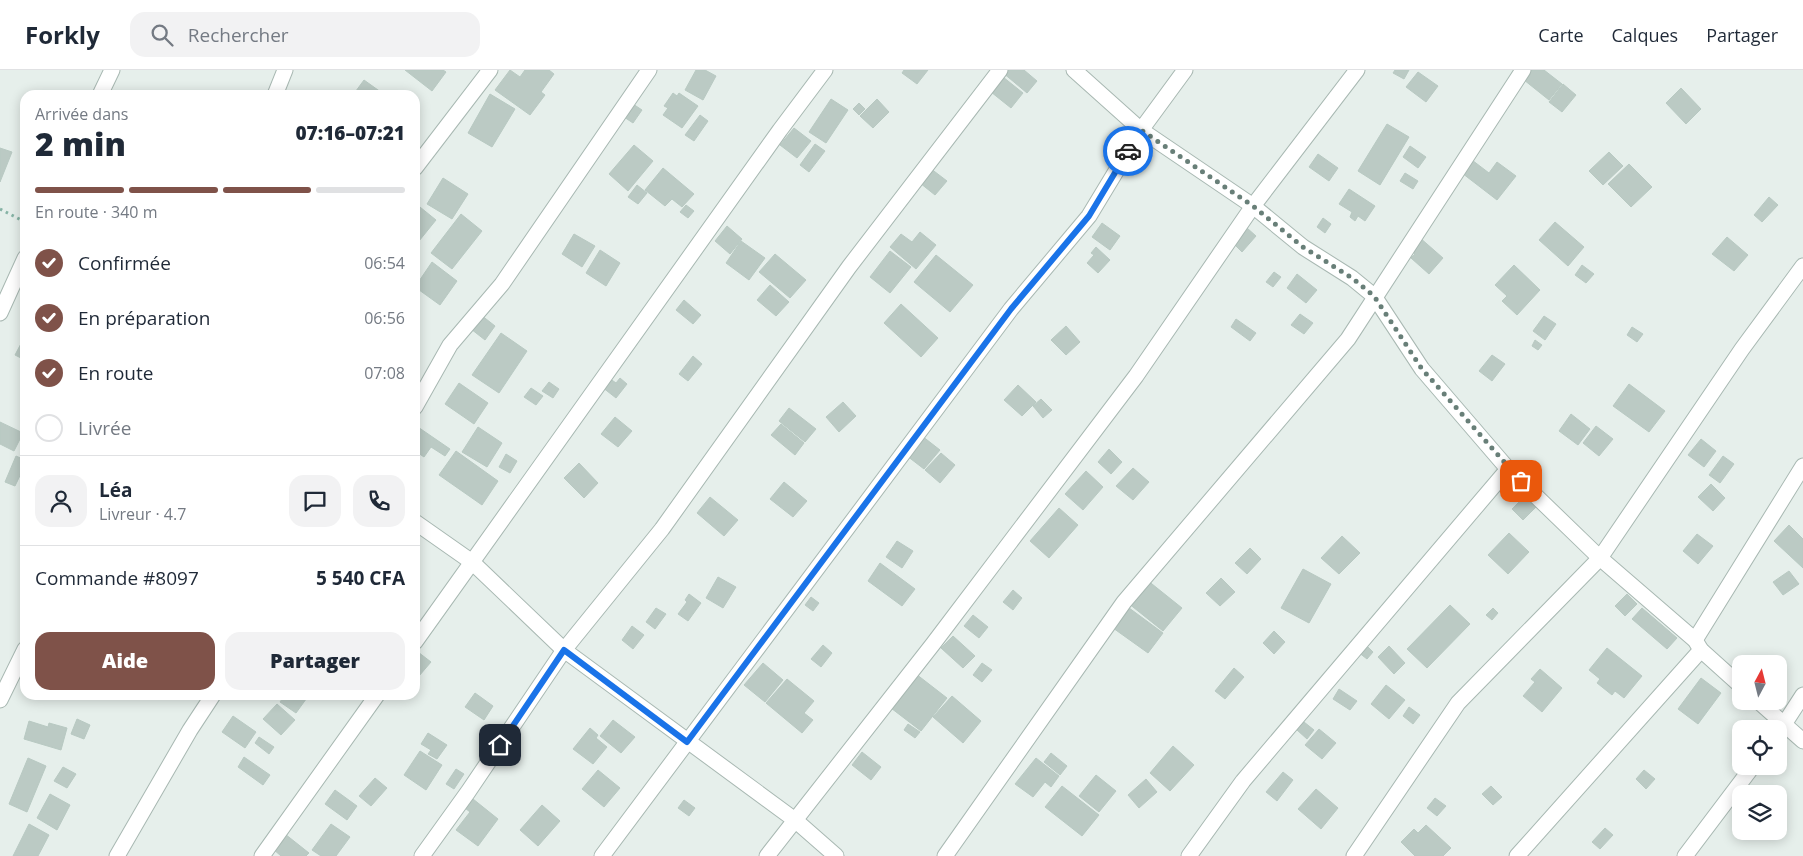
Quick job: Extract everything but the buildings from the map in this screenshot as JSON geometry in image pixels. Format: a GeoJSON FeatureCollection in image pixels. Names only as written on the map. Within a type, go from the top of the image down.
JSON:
{"type":"FeatureCollection","features":[{"type":"Feature","properties":{"kind":"street"},"geometry":{"type":"LineString","coordinates":[[102,90],[112,70]]}},
{"type":"Feature","properties":{"kind":"street"},"geometry":{"type":"LineString","coordinates":[[277,90],[286,70]]}},
{"type":"Feature","properties":{"kind":"street"},"geometry":{"type":"LineString","coordinates":[[420,161],[490,70]]}},
{"type":"Feature","properties":{"kind":"street"},"geometry":{"type":"LineString","coordinates":[[420,398],[450,345],[502,284],[649,70]]}},
{"type":"Feature","properties":{"kind":"street"},"geometry":{"type":"LineString","coordinates":[[420,635],[774,138],[825,70]]}},
{"type":"Feature","properties":{"kind":"street"},"geometry":{"type":"LineString","coordinates":[[422,856],[468,792],[564,650],[662,529],[849,267],[1000,70]]}},
{"type":"Feature","properties":{"kind":"street"},"geometry":{"type":"LineString","coordinates":[[1074,70],[1141,130],[1253,206],[1303,247],[1352,278],[1374,296],[1422,369],[1508,469],[1600,558],[1732,677]]}},
{"type":"Feature","properties":{"kind":"street"},"geometry":{"type":"LineString","coordinates":[[602,856],[1011,309],[1089,216],[1141,130],[1186,70]]}},
{"type":"Feature","properties":{"kind":"street"},"geometry":{"type":"LineString","coordinates":[[767,856],[933,644],[1130,384],[1253,206],[1357,70]]}},
{"type":"Feature","properties":{"kind":"street"},"geometry":{"type":"LineString","coordinates":[[945,856],[1124,602],[1348,339],[1374,296],[1523,70]]}},
{"type":"Feature","properties":{"kind":"street"},"geometry":{"type":"LineString","coordinates":[[1354,856],[1458,703],[1600,558],[1742,349],[1803,266]]}},
{"type":"Feature","properties":{"kind":"street"},"geometry":{"type":"LineString","coordinates":[[0,313],[20,269]]}},
{"type":"Feature","properties":{"kind":"street"},"geometry":{"type":"LineString","coordinates":[[1517,856],[1698,645],[1803,466]]}},
{"type":"Feature","properties":{"kind":"street"},"geometry":{"type":"LineString","coordinates":[[1189,856],[1243,781],[1508,469]]}},
{"type":"Feature","properties":{"kind":"street"},"geometry":{"type":"LineString","coordinates":[[420,526],[472,562],[564,650],[795,820],[836,856]]}},
{"type":"Feature","properties":{"kind":"street"},"geometry":{"type":"LineString","coordinates":[[0,700],[20,659]]}},
{"type":"Feature","properties":{"kind":"street"},"geometry":{"type":"LineString","coordinates":[[1787,720],[1803,695]]}},
{"type":"Feature","properties":{"kind":"street"},"geometry":{"type":"LineString","coordinates":[[117,856],[190,730],[210,700]]}},
{"type":"Feature","properties":{"kind":"street"},"geometry":{"type":"LineString","coordinates":[[262,856],[373,700]]}},
{"type":"Feature","properties":{"kind":"street"},"geometry":{"type":"LineString","coordinates":[[1765,710],[1774,720]]}},
{"type":"Feature","properties":{"kind":"street"},"geometry":{"type":"LineString","coordinates":[[1787,732],[1803,741]]}},
{"type":"Feature","properties":{"kind":"street"},"geometry":{"type":"LineString","coordinates":[[1685,856],[1746,775]]}},
{"type":"Feature","properties":{"kind":"path"},"geometry":{"type":"LineString","coordinates":[[0,210],[20,220]]}},
{"type":"Feature","properties":{"kind":"way so far"},"geometry":{"type":"LineString","coordinates":[[1128,151],[1141,130],[1253,206],[1303,247],[1352,278],[1374,296],[1422,369],[1508,469],[1521,481]]}},
{"type":"Feature","properties":{"kind":"route"},"geometry":{"type":"LineString","coordinates":[[500,745],[564,650],[687,742],[1011,309],[1089,216],[1128,151]]}}]}
